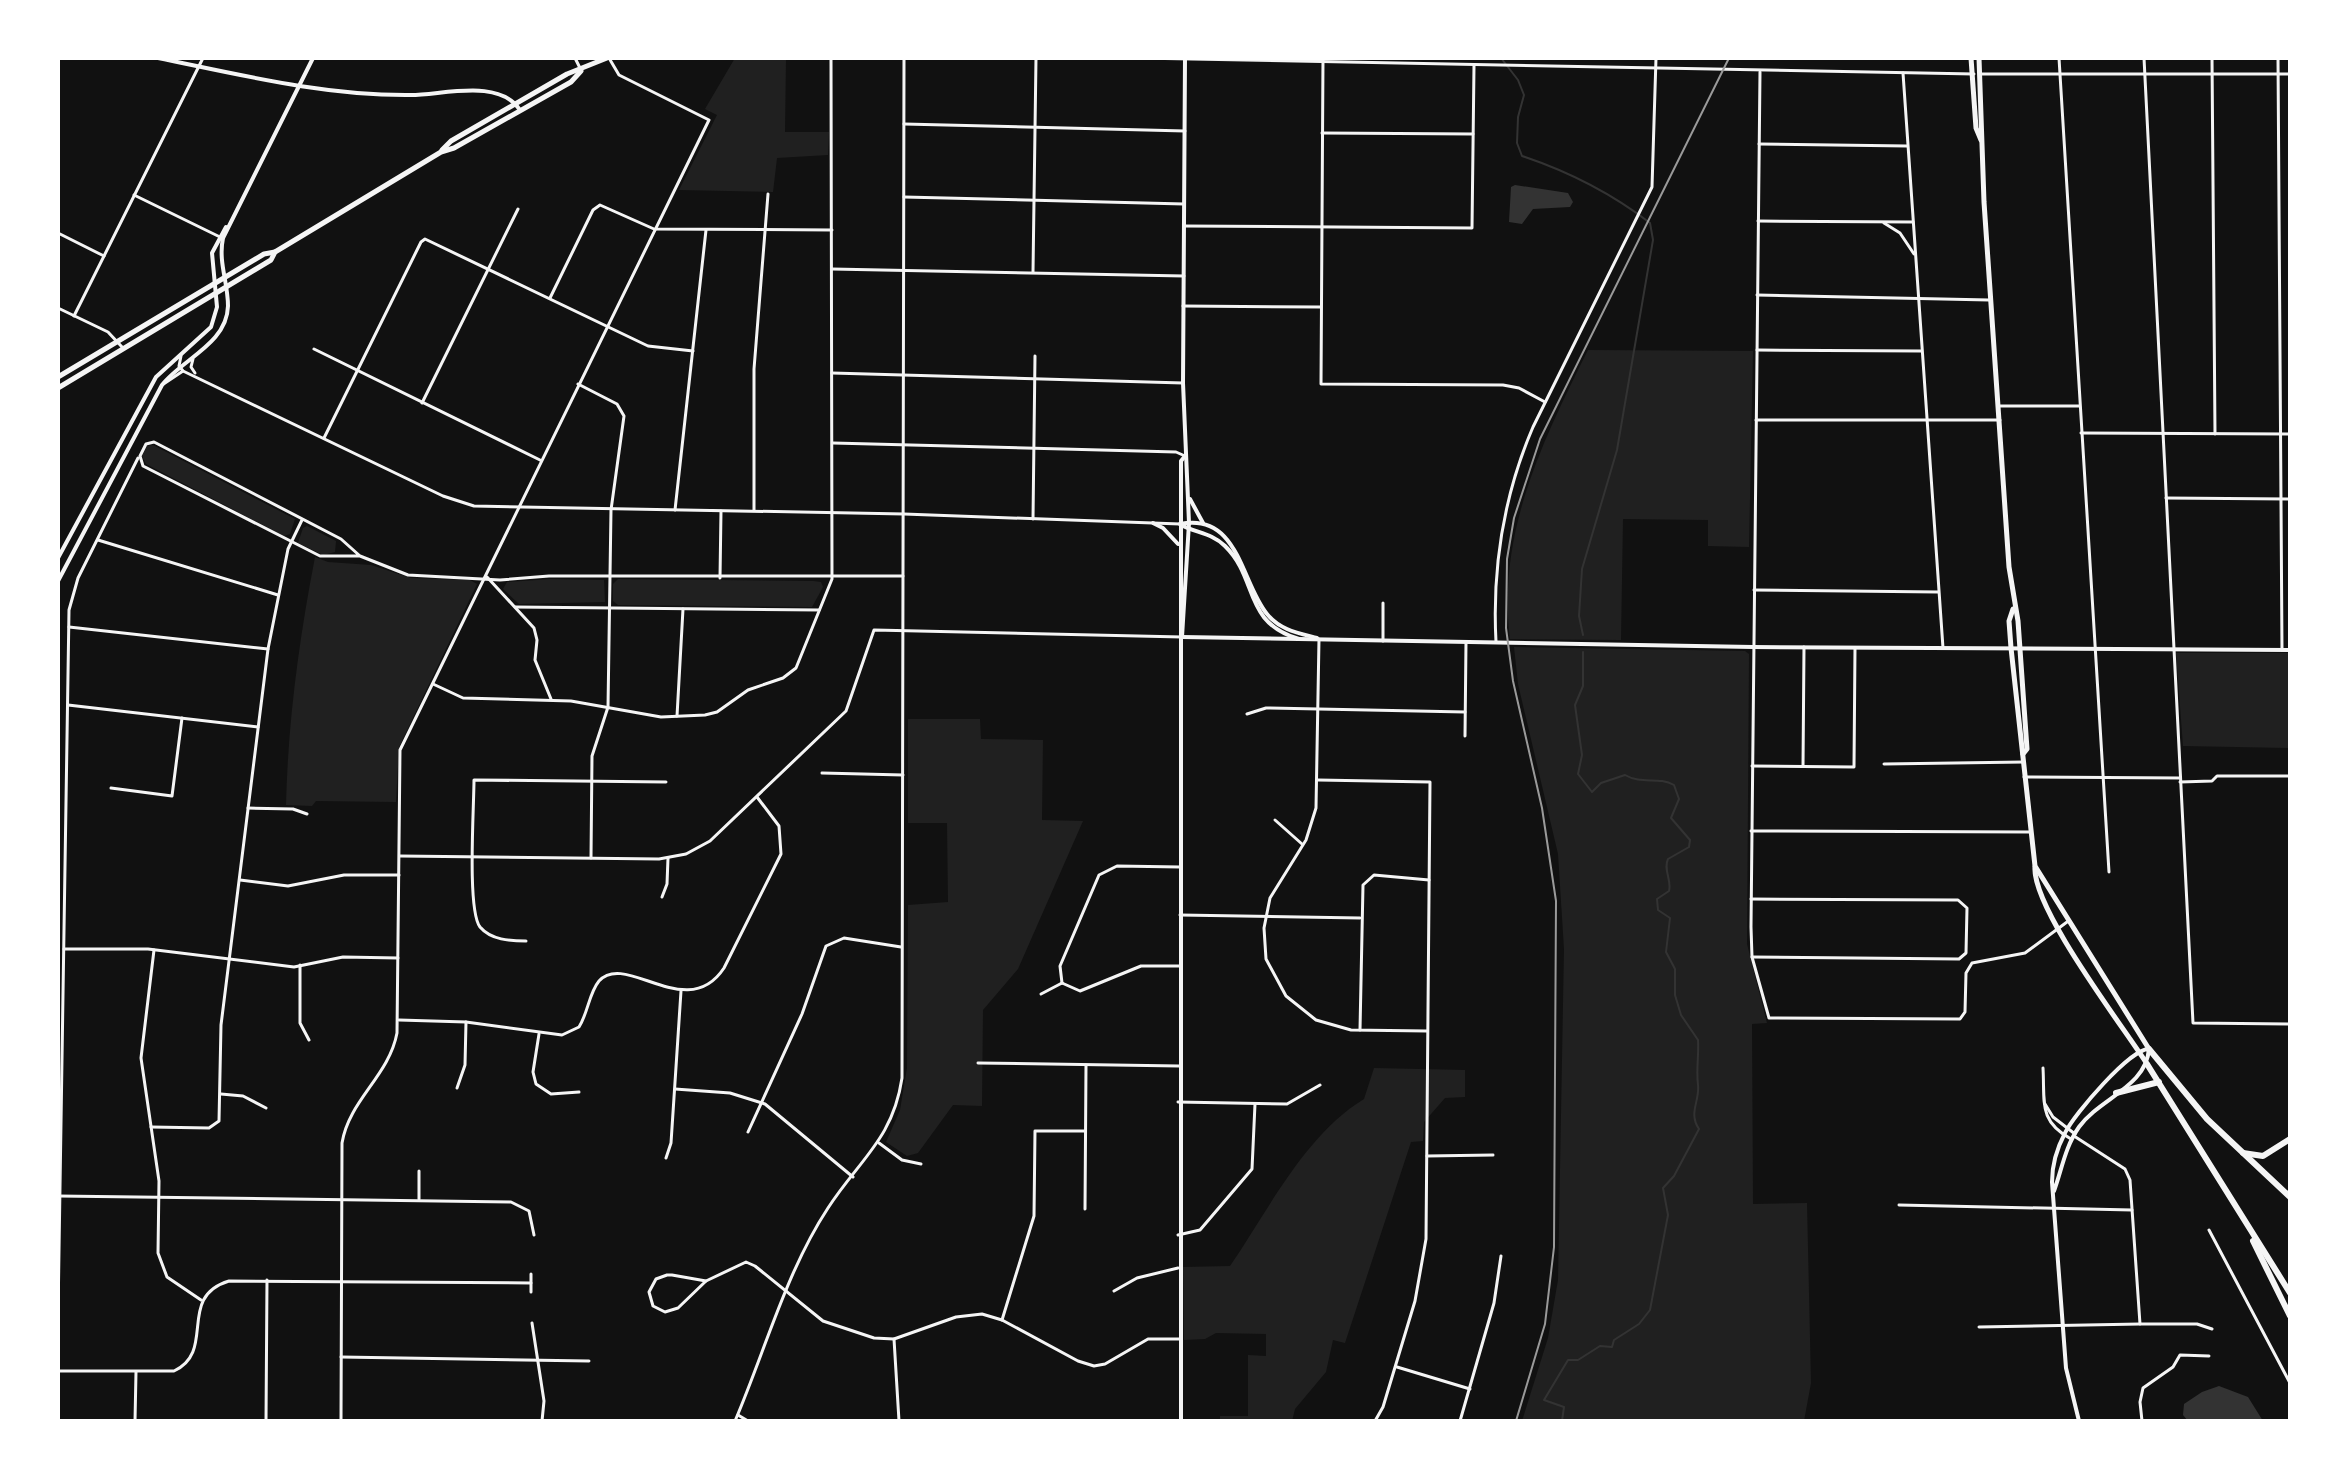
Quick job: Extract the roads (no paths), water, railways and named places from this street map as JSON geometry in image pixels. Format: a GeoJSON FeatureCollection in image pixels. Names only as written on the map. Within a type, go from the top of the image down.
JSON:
{"type":"FeatureCollection","features":[{"type":"Feature","properties":{"kind":"highway"},"geometry":{"type":"LineString","coordinates":[[2149,1049],[2238,1150],[2290,1197]]}},
{"type":"Feature","properties":{"kind":"highway"},"geometry":{"type":"LineString","coordinates":[[2147,1064],[2290,1293]]}},
{"type":"Feature","properties":{"kind":"highway"},"geometry":{"type":"LineString","coordinates":[[2116,1093],[2159,1082]]}},
{"type":"Feature","properties":{"kind":"highway"},"geometry":{"type":"LineString","coordinates":[[2238,1150],[2263,1156],[2290,1139]]}},
{"type":"Feature","properties":{"kind":"highway"},"geometry":{"type":"LineString","coordinates":[[2241,1217],[2290,1316]]}},
{"type":"Feature","properties":{"kind":"main road"},"geometry":{"type":"LineString","coordinates":[[441,152],[448,142],[515,103],[567,74],[608,58]]}},
{"type":"Feature","properties":{"kind":"main road"},"geometry":{"type":"LineString","coordinates":[[1971,58],[1976,128],[1981,141]]}},
{"type":"Feature","properties":{"kind":"main road"},"geometry":{"type":"LineString","coordinates":[[1979,58],[1981,141],[1998,406],[2027,749],[2023,754]]}},
{"type":"Feature","properties":{"kind":"main road"},"geometry":{"type":"LineString","coordinates":[[58,377],[223,277],[264,254],[275,252],[441,152],[452,149],[571,82],[581,71]]}},
{"type":"Feature","properties":{"kind":"main road"},"geometry":{"type":"LineString","coordinates":[[58,388],[271,260],[275,252]]}},
{"type":"Feature","properties":{"kind":"main road"},"geometry":{"type":"LineString","coordinates":[[2014,608],[2009,621],[2011,648],[2029,832],[2040,891],[2059,927],[2147,1064]]}},
{"type":"Feature","properties":{"kind":"main road"},"geometry":{"type":"LineString","coordinates":[[2035,866],[2067,922],[2149,1049]]}},
{"type":"Feature","properties":{"kind":"street"},"geometry":{"type":"LineString","coordinates":[[158,58],[300,85],[385,95],[490,91],[515,103],[520,110]]}},
{"type":"Feature","properties":{"kind":"street"},"geometry":{"type":"LineString","coordinates":[[74,316],[203,58]]}},
{"type":"Feature","properties":{"kind":"street"},"geometry":{"type":"LineString","coordinates":[[58,558],[146,393],[171,360],[211,327],[216,312],[212,253],[313,58]]}},
{"type":"Feature","properties":{"kind":"street"},"geometry":{"type":"LineString","coordinates":[[575,58],[581,71]]}},
{"type":"Feature","properties":{"kind":"street"},"geometry":{"type":"LineString","coordinates":[[341,1421],[341,1200],[346,1127],[388,1061],[397,1020],[400,750],[709,120],[619,75],[608,58]]}},
{"type":"Feature","properties":{"kind":"street"},"geometry":{"type":"LineString","coordinates":[[433,684],[463,698],[551,701],[677,716],[717,712],[748,690],[792,672],[799,663],[832,579],[831,58]]}},
{"type":"Feature","properties":{"kind":"street"},"geometry":{"type":"LineString","coordinates":[[735,1421],[787,1292],[828,1208],[879,1143],[893,1114],[902,1078],[904,58]]}},
{"type":"Feature","properties":{"kind":"street"},"geometry":{"type":"LineString","coordinates":[[1033,272],[1036,58]]}},
{"type":"Feature","properties":{"kind":"street"},"geometry":{"type":"LineString","coordinates":[[1138,58],[1760,72],[2290,74]]}},
{"type":"Feature","properties":{"kind":"street"},"geometry":{"type":"LineString","coordinates":[[1496,642],[1496,570],[1505,509],[1524,447],[1652,187],[1655,169],[1656,58]]}},
{"type":"Feature","properties":{"kind":"street"},"geometry":{"type":"LineString","coordinates":[[2059,58],[2109,872]]}},
{"type":"Feature","properties":{"kind":"street"},"geometry":{"type":"LineString","coordinates":[[2144,58],[2193,1023],[2290,1024]]}},
{"type":"Feature","properties":{"kind":"street"},"geometry":{"type":"LineString","coordinates":[[2212,58],[2215,434]]}},
{"type":"Feature","properties":{"kind":"street"},"geometry":{"type":"LineString","coordinates":[[2278,58],[2282,650]]}},
{"type":"Feature","properties":{"kind":"street"},"geometry":{"type":"LineString","coordinates":[[1181,1421],[1178,1102],[1180,524],[1181,461],[1185,456],[1185,59]]}},
{"type":"Feature","properties":{"kind":"street"},"geometry":{"type":"LineString","coordinates":[[1323,60],[1321,384],[1503,385],[1519,388],[1545,402]]}},
{"type":"Feature","properties":{"kind":"street"},"geometry":{"type":"LineString","coordinates":[[1184,226],[1472,228],[1474,66]]}},
{"type":"Feature","properties":{"kind":"street"},"geometry":{"type":"LineString","coordinates":[[1760,72],[1751,899],[1752,957],[1769,1018],[1958,1019],[1965,1012],[1966,973],[1972,963],[2025,953],[2067,922]]}},
{"type":"Feature","properties":{"kind":"street"},"geometry":{"type":"LineString","coordinates":[[1903,73],[1943,648]]}},
{"type":"Feature","properties":{"kind":"street"},"geometry":{"type":"LineString","coordinates":[[904,124],[1185,131]]}},
{"type":"Feature","properties":{"kind":"street"},"geometry":{"type":"LineString","coordinates":[[1322,133],[1473,134]]}},
{"type":"Feature","properties":{"kind":"street"},"geometry":{"type":"LineString","coordinates":[[1759,144],[1908,146]]}},
{"type":"Feature","properties":{"kind":"street"},"geometry":{"type":"LineString","coordinates":[[754,511],[754,369],[768,194]]}},
{"type":"Feature","properties":{"kind":"street"},"geometry":{"type":"LineString","coordinates":[[134,195],[221,237]]}},
{"type":"Feature","properties":{"kind":"street"},"geometry":{"type":"LineString","coordinates":[[904,197],[1184,204]]}},
{"type":"Feature","properties":{"kind":"street"},"geometry":{"type":"LineString","coordinates":[[550,298],[598,206],[606,206],[654,229],[832,230]]}},
{"type":"Feature","properties":{"kind":"street"},"geometry":{"type":"LineString","coordinates":[[422,403],[518,209]]}},
{"type":"Feature","properties":{"kind":"street"},"geometry":{"type":"LineString","coordinates":[[1758,221],[1913,222]]}},
{"type":"Feature","properties":{"kind":"street"},"geometry":{"type":"LineString","coordinates":[[1876,222],[1900,233],[1916,260]]}},
{"type":"Feature","properties":{"kind":"street"},"geometry":{"type":"LineString","coordinates":[[675,510],[706,230]]}},
{"type":"Feature","properties":{"kind":"street"},"geometry":{"type":"LineString","coordinates":[[58,233],[104,256]]}},
{"type":"Feature","properties":{"kind":"street"},"geometry":{"type":"LineString","coordinates":[[58,581],[162,385],[223,326],[228,307],[220,252],[221,237]]}},
{"type":"Feature","properties":{"kind":"street"},"geometry":{"type":"LineString","coordinates":[[324,438],[425,239],[648,346],[693,351]]}},
{"type":"Feature","properties":{"kind":"street"},"geometry":{"type":"LineString","coordinates":[[832,269],[1184,276]]}},
{"type":"Feature","properties":{"kind":"street"},"geometry":{"type":"LineString","coordinates":[[1757,295],[1991,300]]}},
{"type":"Feature","properties":{"kind":"street"},"geometry":{"type":"LineString","coordinates":[[1183,306],[1321,307]]}},
{"type":"Feature","properties":{"kind":"street"},"geometry":{"type":"LineString","coordinates":[[58,308],[118,341],[123,348]]}},
{"type":"Feature","properties":{"kind":"street"},"geometry":{"type":"LineString","coordinates":[[181,368],[179,359],[187,347]]}},
{"type":"Feature","properties":{"kind":"street"},"geometry":{"type":"LineString","coordinates":[[314,349],[540,460]]}},
{"type":"Feature","properties":{"kind":"street"},"geometry":{"type":"LineString","coordinates":[[1757,350],[1922,351]]}},
{"type":"Feature","properties":{"kind":"street"},"geometry":{"type":"LineString","coordinates":[[198,352],[191,362],[198,376]]}},
{"type":"Feature","properties":{"kind":"street"},"geometry":{"type":"LineString","coordinates":[[1033,519],[1035,356]]}},
{"type":"Feature","properties":{"kind":"street"},"geometry":{"type":"LineString","coordinates":[[181,368],[462,504],[1180,524],[1209,534],[1228,549],[1257,610],[1268,623],[1306,641]]}},
{"type":"Feature","properties":{"kind":"street"},"geometry":{"type":"LineString","coordinates":[[832,373],[1183,383]]}},
{"type":"Feature","properties":{"kind":"street"},"geometry":{"type":"LineString","coordinates":[[578,384],[617,404],[623,412],[611,510],[608,707],[592,756],[591,858]]}},
{"type":"Feature","properties":{"kind":"street"},"geometry":{"type":"LineString","coordinates":[[1998,406],[2080,406]]}},
{"type":"Feature","properties":{"kind":"street"},"geometry":{"type":"LineString","coordinates":[[1756,420],[2000,420]]}},
{"type":"Feature","properties":{"kind":"street"},"geometry":{"type":"LineString","coordinates":[[2081,433],[2290,434]]}},
{"type":"Feature","properties":{"kind":"street"},"geometry":{"type":"LineString","coordinates":[[58,1315],[68,626],[74,587],[146,444],[154,442],[341,539],[360,556],[408,575],[832,579],[903,576]]}},
{"type":"Feature","properties":{"kind":"street"},"geometry":{"type":"LineString","coordinates":[[832,443],[1176,452],[1185,456],[1189,461],[1189,496],[1182,637]]}},
{"type":"Feature","properties":{"kind":"street"},"geometry":{"type":"LineString","coordinates":[[140,456],[143,466],[320,556],[360,556]]}},
{"type":"Feature","properties":{"kind":"street"},"geometry":{"type":"LineString","coordinates":[[133,471],[143,466]]}},
{"type":"Feature","properties":{"kind":"street"},"geometry":{"type":"LineString","coordinates":[[1189,496],[1204,524],[1236,549],[1268,615],[1291,631],[1319,639]]}},
{"type":"Feature","properties":{"kind":"street"},"geometry":{"type":"LineString","coordinates":[[2166,498],[2290,499]]}},
{"type":"Feature","properties":{"kind":"street"},"geometry":{"type":"LineString","coordinates":[[720,578],[721,511]]}},
{"type":"Feature","properties":{"kind":"street"},"geometry":{"type":"LineString","coordinates":[[151,1127],[213,1127],[219,1118],[221,1025],[268,649],[291,542],[302,520]]}},
{"type":"Feature","properties":{"kind":"street"},"geometry":{"type":"LineString","coordinates":[[1153,523],[1180,546]]}},
{"type":"Feature","properties":{"kind":"street"},"geometry":{"type":"LineString","coordinates":[[1188,526],[1204,524]]}},
{"type":"Feature","properties":{"kind":"street"},"geometry":{"type":"LineString","coordinates":[[97,540],[278,595]]}},
{"type":"Feature","properties":{"kind":"street"},"geometry":{"type":"LineString","coordinates":[[487,577],[536,632],[535,660],[551,701]]}},
{"type":"Feature","properties":{"kind":"street"},"geometry":{"type":"LineString","coordinates":[[1754,590],[1939,592]]}},
{"type":"Feature","properties":{"kind":"street"},"geometry":{"type":"LineString","coordinates":[[1383,603],[1383,641]]}},
{"type":"Feature","properties":{"kind":"street"},"geometry":{"type":"LineString","coordinates":[[515,607],[819,610]]}},
{"type":"Feature","properties":{"kind":"street"},"geometry":{"type":"LineString","coordinates":[[677,716],[683,609]]}},
{"type":"Feature","properties":{"kind":"street"},"geometry":{"type":"LineString","coordinates":[[68,626],[268,649]]}},
{"type":"Feature","properties":{"kind":"street"},"geometry":{"type":"LineString","coordinates":[[399,856],[668,858],[703,846],[846,711],[874,630],[1306,641],[2290,650]]}},
{"type":"Feature","properties":{"kind":"street"},"geometry":{"type":"LineString","coordinates":[[1319,639],[1318,780],[1314,819],[1303,845],[1275,888],[1265,916],[1266,959],[1286,996],[1316,1020],[1360,1031],[1427,1031]]}},
{"type":"Feature","properties":{"kind":"street"},"geometry":{"type":"LineString","coordinates":[[1465,736],[1466,642]]}},
{"type":"Feature","properties":{"kind":"street"},"geometry":{"type":"LineString","coordinates":[[1803,766],[1804,647]]}},
{"type":"Feature","properties":{"kind":"street"},"geometry":{"type":"LineString","coordinates":[[1752,766],[1854,767],[1855,647]]}},
{"type":"Feature","properties":{"kind":"street"},"geometry":{"type":"LineString","coordinates":[[67,704],[258,727]]}},
{"type":"Feature","properties":{"kind":"street"},"geometry":{"type":"LineString","coordinates":[[1247,714],[1263,708],[1465,712]]}},
{"type":"Feature","properties":{"kind":"street"},"geometry":{"type":"LineString","coordinates":[[111,788],[172,796],[182,718]]}},
{"type":"Feature","properties":{"kind":"street"},"geometry":{"type":"LineString","coordinates":[[1884,764],[2024,762]]}},
{"type":"Feature","properties":{"kind":"street"},"geometry":{"type":"LineString","coordinates":[[822,773],[903,775]]}},
{"type":"Feature","properties":{"kind":"street"},"geometry":{"type":"LineString","coordinates":[[2024,777],[2212,781],[2217,776],[2290,776]]}},
{"type":"Feature","properties":{"kind":"street"},"geometry":{"type":"LineString","coordinates":[[526,941],[510,941],[483,929],[474,914],[474,780],[666,782]]}},
{"type":"Feature","properties":{"kind":"street"},"geometry":{"type":"LineString","coordinates":[[1318,780],[1430,782],[1427,1156],[1422,1272],[1383,1407],[1375,1421]]}},
{"type":"Feature","properties":{"kind":"street"},"geometry":{"type":"LineString","coordinates":[[397,1020],[466,1022],[562,1035],[579,1027],[596,985],[608,975],[621,974],[681,991],[706,986],[721,973],[778,861],[782,846],[779,826],[757,797]]}},
{"type":"Feature","properties":{"kind":"street"},"geometry":{"type":"LineString","coordinates":[[247,808],[293,809],[307,814]]}},
{"type":"Feature","properties":{"kind":"street"},"geometry":{"type":"LineString","coordinates":[[1275,820],[1303,845]]}},
{"type":"Feature","properties":{"kind":"street"},"geometry":{"type":"LineString","coordinates":[[58,828],[65,828]]}},
{"type":"Feature","properties":{"kind":"street"},"geometry":{"type":"LineString","coordinates":[[1751,831],[2029,832]]}},
{"type":"Feature","properties":{"kind":"street"},"geometry":{"type":"LineString","coordinates":[[662,897],[668,877],[668,858]]}},
{"type":"Feature","properties":{"kind":"street"},"geometry":{"type":"LineString","coordinates":[[1062,983],[1060,966],[1099,875],[1117,866],[1180,867]]}},
{"type":"Feature","properties":{"kind":"street"},"geometry":{"type":"LineString","coordinates":[[239,880],[288,886],[344,875],[399,875]]}},
{"type":"Feature","properties":{"kind":"street"},"geometry":{"type":"LineString","coordinates":[[1360,1031],[1362,886],[1371,876],[1429,880]]}},
{"type":"Feature","properties":{"kind":"street"},"geometry":{"type":"LineString","coordinates":[[1751,899],[1965,902],[1964,957],[1752,957]]}},
{"type":"Feature","properties":{"kind":"street"},"geometry":{"type":"LineString","coordinates":[[1180,915],[1361,918]]}},
{"type":"Feature","properties":{"kind":"street"},"geometry":{"type":"LineString","coordinates":[[748,1132],[802,1014],[826,946],[844,938],[903,947]]}},
{"type":"Feature","properties":{"kind":"street"},"geometry":{"type":"LineString","coordinates":[[64,949],[154,950],[300,965],[343,957],[398,958]]}},
{"type":"Feature","properties":{"kind":"street"},"geometry":{"type":"LineString","coordinates":[[154,950],[141,1058],[159,1197],[158,1253],[161,1266],[174,1283],[202,1300]]}},
{"type":"Feature","properties":{"kind":"street"},"geometry":{"type":"LineString","coordinates":[[300,965],[300,1023],[309,1040]]}},
{"type":"Feature","properties":{"kind":"street"},"geometry":{"type":"LineString","coordinates":[[1062,983],[1080,991],[1141,966],[1179,966]]}},
{"type":"Feature","properties":{"kind":"street"},"geometry":{"type":"LineString","coordinates":[[1041,994],[1062,983]]}},
{"type":"Feature","properties":{"kind":"street"},"geometry":{"type":"LineString","coordinates":[[666,1158],[671,1143],[681,991]]}},
{"type":"Feature","properties":{"kind":"street"},"geometry":{"type":"LineString","coordinates":[[457,1088],[465,1065],[466,1022]]}},
{"type":"Feature","properties":{"kind":"street"},"geometry":{"type":"LineString","coordinates":[[539,1034],[533,1072],[536,1084],[551,1094],[579,1092]]}},
{"type":"Feature","properties":{"kind":"street"},"geometry":{"type":"LineString","coordinates":[[2054,1191],[2073,1136],[2093,1111],[2136,1079],[2147,1064],[2149,1049],[2138,1050],[2067,1128],[2053,1170],[2054,1191],[2055,1208],[2066,1368],[2079,1421]]}},
{"type":"Feature","properties":{"kind":"street"},"geometry":{"type":"LineString","coordinates":[[978,1063],[1179,1066]]}},
{"type":"Feature","properties":{"kind":"street"},"geometry":{"type":"LineString","coordinates":[[1085,1209],[1086,1065]]}},
{"type":"Feature","properties":{"kind":"street"},"geometry":{"type":"LineString","coordinates":[[2043,1068],[2047,1120],[2064,1135],[2073,1136]]}},
{"type":"Feature","properties":{"kind":"street"},"geometry":{"type":"LineString","coordinates":[[1178,1102],[1291,1104],[1320,1085]]}},
{"type":"Feature","properties":{"kind":"street"},"geometry":{"type":"LineString","coordinates":[[675,1089],[730,1093],[762,1103],[785,1118],[853,1177]]}},
{"type":"Feature","properties":{"kind":"street"},"geometry":{"type":"LineString","coordinates":[[220,1094],[243,1096],[266,1108]]}},
{"type":"Feature","properties":{"kind":"street"},"geometry":{"type":"LineString","coordinates":[[1178,1235],[1200,1230],[1252,1169],[1255,1104]]}},
{"type":"Feature","properties":{"kind":"street"},"geometry":{"type":"LineString","coordinates":[[2045,1104],[2073,1136],[2125,1169],[2132,1210],[2140,1324]]}},
{"type":"Feature","properties":{"kind":"street"},"geometry":{"type":"LineString","coordinates":[[1002,1320],[1034,1216],[1035,1131],[1085,1131]]}},
{"type":"Feature","properties":{"kind":"street"},"geometry":{"type":"LineString","coordinates":[[879,1143],[902,1160],[921,1164]]}},
{"type":"Feature","properties":{"kind":"street"},"geometry":{"type":"LineString","coordinates":[[1427,1156],[1493,1155]]}},
{"type":"Feature","properties":{"kind":"street"},"geometry":{"type":"LineString","coordinates":[[419,1171],[419,1201]]}},
{"type":"Feature","properties":{"kind":"street"},"geometry":{"type":"LineString","coordinates":[[60,1196],[514,1202],[527,1209],[532,1216],[534,1235]]}},
{"type":"Feature","properties":{"kind":"street"},"geometry":{"type":"LineString","coordinates":[[1899,1205],[2132,1210]]}},
{"type":"Feature","properties":{"kind":"street"},"geometry":{"type":"LineString","coordinates":[[2209,1230],[2290,1383]]}},
{"type":"Feature","properties":{"kind":"street"},"geometry":{"type":"LineString","coordinates":[[1460,1421],[1496,1295],[1501,1256]]}},
{"type":"Feature","properties":{"kind":"street"},"geometry":{"type":"LineString","coordinates":[[706,1281],[663,1275],[653,1282],[650,1300],[660,1310],[674,1311],[706,1281],[746,1262],[833,1326],[874,1338],[894,1339],[965,1315],[1002,1320],[1094,1366],[1105,1364],[1148,1339],[1180,1339]]}},
{"type":"Feature","properties":{"kind":"street"},"geometry":{"type":"LineString","coordinates":[[1114,1291],[1137,1278],[1178,1268]]}},
{"type":"Feature","properties":{"kind":"street"},"geometry":{"type":"LineString","coordinates":[[531,1274],[531,1292]]}},
{"type":"Feature","properties":{"kind":"street"},"geometry":{"type":"LineString","coordinates":[[266,1421],[267,1280]]}},
{"type":"Feature","properties":{"kind":"street"},"geometry":{"type":"LineString","coordinates":[[58,1371],[174,1371],[189,1360],[196,1343],[197,1314],[202,1300],[223,1283],[267,1280],[531,1283]]}},
{"type":"Feature","properties":{"kind":"street"},"geometry":{"type":"LineString","coordinates":[[532,1323],[544,1401],[542,1421]]}},
{"type":"Feature","properties":{"kind":"street"},"geometry":{"type":"LineString","coordinates":[[1979,1327],[2063,1323],[2197,1324],[2212,1329]]}},
{"type":"Feature","properties":{"kind":"street"},"geometry":{"type":"LineString","coordinates":[[894,1339],[899,1421]]}},
{"type":"Feature","properties":{"kind":"street"},"geometry":{"type":"LineString","coordinates":[[2142,1421],[2140,1402],[2143,1388],[2173,1367],[2180,1355],[2209,1356]]}},
{"type":"Feature","properties":{"kind":"street"},"geometry":{"type":"LineString","coordinates":[[340,1357],[589,1361]]}},
{"type":"Feature","properties":{"kind":"street"},"geometry":{"type":"LineString","coordinates":[[1395,1366],[1470,1389]]}},
{"type":"Feature","properties":{"kind":"street"},"geometry":{"type":"LineString","coordinates":[[135,1421],[136,1372]]}},
{"type":"Feature","properties":{"kind":"street"},"geometry":{"type":"LineString","coordinates":[[738,1415],[748,1421]]}},
{"type":"Feature","properties":{"kind":"waterway"},"geometry":{"type":"LineString","coordinates":[[1501,58],[1518,80],[1524,95],[1518,117],[1517,143],[1522,156],[1573,176],[1620,202],[1650,223],[1653,240],[1617,450],[1582,569],[1579,616],[1583,635]]}},
{"type":"Feature","properties":{"kind":"waterway"},"geometry":{"type":"LineString","coordinates":[[1562,1421],[1564,1407],[1544,1400],[1568,1360],[1578,1360],[1600,1346],[1612,1347],[1614,1340],[1639,1324],[1650,1310],[1668,1215],[1663,1188],[1674,1176],[1699,1129],[1694,1118],[1698,1091],[1698,1040],[1681,1015],[1675,995],[1675,969],[1666,952],[1670,918],[1658,910],[1657,899],[1669,891],[1668,859],[1689,847],[1690,840],[1671,818],[1679,799],[1674,785],[1625,775],[1601,783],[1592,792],[1578,774],[1582,755],[1575,705],[1583,686],[1583,652]]}},
{"type":"Feature","properties":{"kind":"railway"},"geometry":{"type":"LineString","coordinates":[[1516,1421],[1545,1324],[1554,1247],[1556,901],[1542,808],[1513,681],[1506,628],[1507,559],[1514,518],[1540,439],[1729,58]]}}]}
